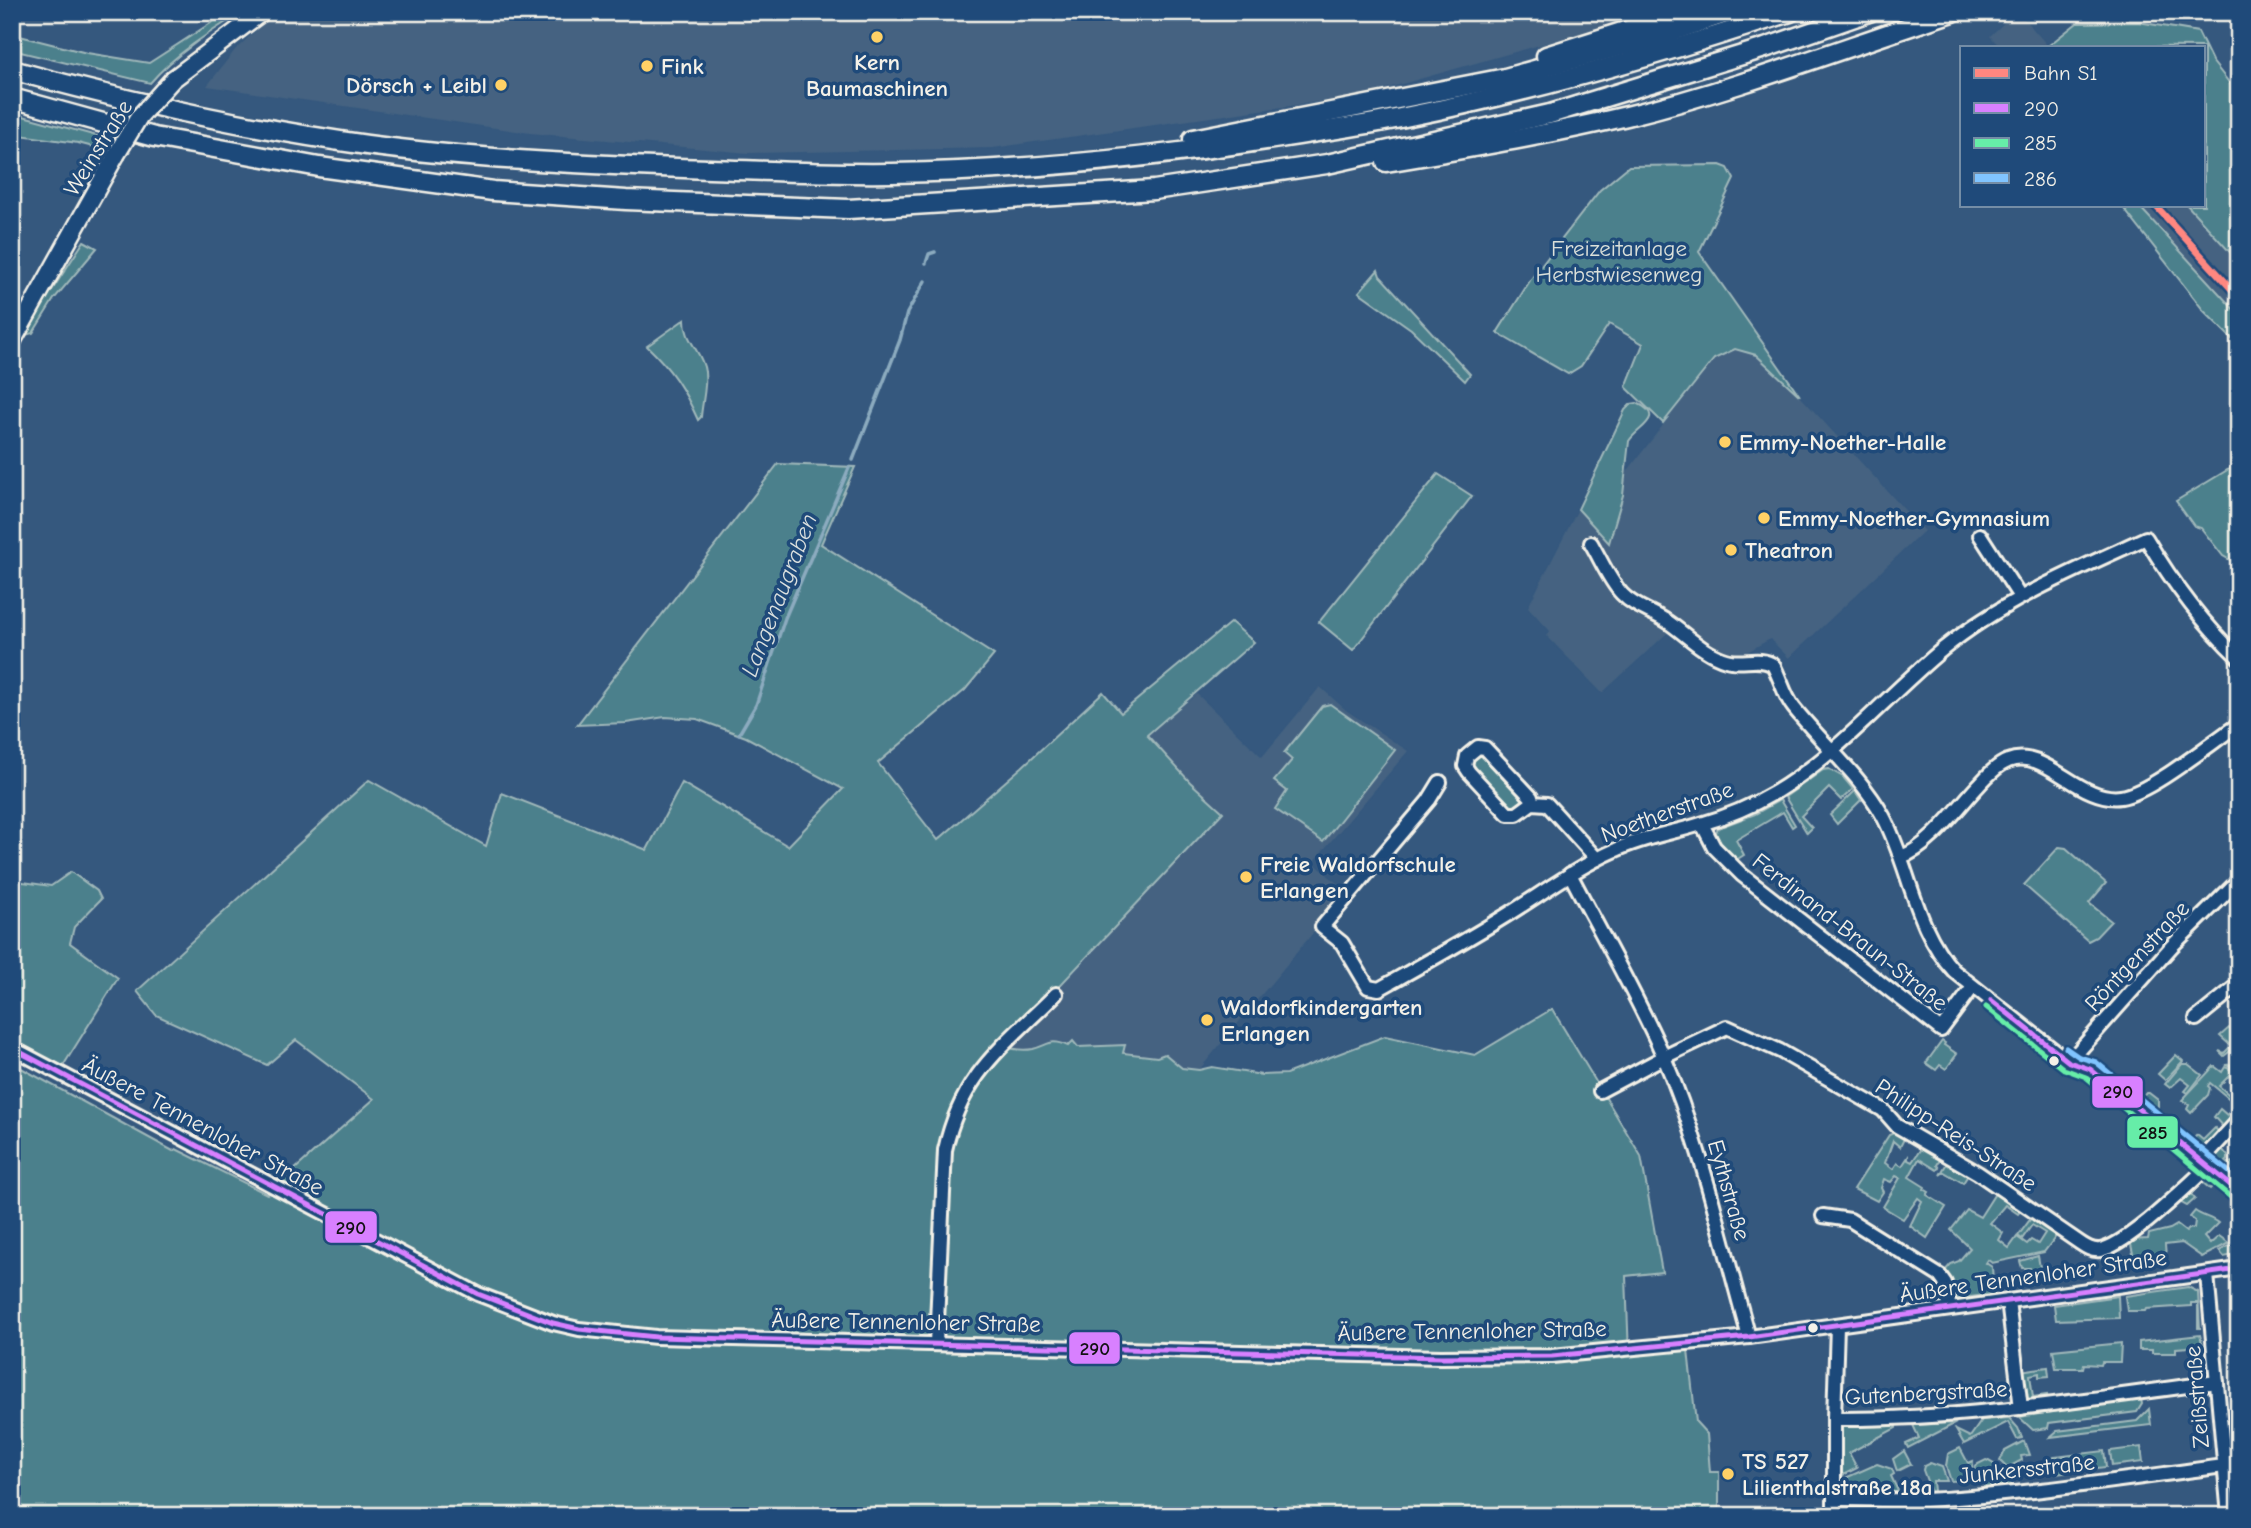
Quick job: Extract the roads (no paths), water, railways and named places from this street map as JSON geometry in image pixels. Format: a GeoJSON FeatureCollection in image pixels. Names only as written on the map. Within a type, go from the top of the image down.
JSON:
{"type":"FeatureCollection","features":[{"type":"Feature","properties":{"kind":"highway"},"geometry":{"type":"LineString","coordinates":[[1430,94],[1685,12]]}},
{"type":"Feature","properties":{"kind":"highway"},"geometry":{"type":"LineString","coordinates":[[1025,167],[1093,151],[1195,139],[1505,78],[1658,37],[1730,12]]}},
{"type":"Feature","properties":{"kind":"highway"},"geometry":{"type":"LineString","coordinates":[[12,70],[107,96],[269,130],[370,145],[465,156],[632,167],[895,173],[1025,167],[1209,149],[1403,118],[1527,89],[1790,12]]}},
{"type":"Feature","properties":{"kind":"highway"},"geometry":{"type":"LineString","coordinates":[[12,98],[153,137],[319,167],[493,191],[848,209],[1140,191],[1327,164],[1550,114],[1752,52],[1869,12]]}},
{"type":"Feature","properties":{"kind":"highway"},"geometry":{"type":"LineString","coordinates":[[1910,26],[1942,12]]}},
{"type":"Feature","properties":{"kind":"highway"},"geometry":{"type":"LineString","coordinates":[[1327,164],[1370,165],[1629,116],[1953,12]]}},
{"type":"Feature","properties":{"kind":"main road","name":"Weinstraße"},"geometry":{"type":"LineString","coordinates":[[12,342],[139,117],[173,79],[262,12]]}},
{"type":"Feature","properties":{"kind":"street"},"geometry":{"type":"LineString","coordinates":[[751,12],[761,12]]}},
{"type":"Feature","properties":{"kind":"street"},"geometry":{"type":"LineString","coordinates":[[1980,535],[2020,597]]}},
{"type":"Feature","properties":{"kind":"street","name":"Noetherstraße"},"geometry":{"type":"LineString","coordinates":[[1440,782],[1429,800],[1322,927],[1342,943],[1368,986],[1379,989],[1503,918],[1597,859],[1633,842],[1702,824],[1740,810],[1773,793],[1815,765],[1899,687],[1973,626],[2020,597],[2146,537],[2169,577],[2198,615],[2239,658]]}},
{"type":"Feature","properties":{"kind":"street"},"geometry":{"type":"LineString","coordinates":[[1591,543],[1617,587],[1630,600],[1666,620],[1695,643],[1721,658],[1739,663],[1770,663],[1779,675],[1790,703],[1875,803],[1901,857],[1930,939],[1947,964],[2069,1062],[2088,1068],[2239,1192]]}},
{"type":"Feature","properties":{"kind":"street"},"geometry":{"type":"LineString","coordinates":[[1901,857],[1920,847],[1986,778],[2009,760],[2025,758],[2036,761],[2084,790],[2102,797],[2119,798],[2142,790],[2239,724]]}},
{"type":"Feature","properties":{"kind":"street"},"geometry":{"type":"LineString","coordinates":[[1532,803],[1531,797],[1485,748],[1478,747],[1467,756],[1465,766],[1507,814],[1517,814],[1532,803],[1547,804],[1597,859]]}},
{"type":"Feature","properties":{"kind":"street","name":"Ferdinand-Braun-Straße"},"geometry":{"type":"LineString","coordinates":[[1702,824],[1714,847],[1742,875],[1941,1030],[1973,987]]}},
{"type":"Feature","properties":{"kind":"street","name":"Eythstraße"},"geometry":{"type":"LineString","coordinates":[[1570,874],[1648,1021],[1664,1057],[1688,1125],[1749,1337]]}},
{"type":"Feature","properties":{"kind":"street","name":"Röntgenstraße"},"geometry":{"type":"LineString","coordinates":[[2069,1062],[2172,946],[2239,880]]}},
{"type":"Feature","properties":{"kind":"street"},"geometry":{"type":"LineString","coordinates":[[2196,1019],[2239,984]]}},
{"type":"Feature","properties":{"kind":"street"},"geometry":{"type":"LineString","coordinates":[[936,1343],[945,1150],[949,1129],[963,1096],[977,1073],[1056,994]]}},
{"type":"Feature","properties":{"kind":"street","name":"Philipp-Reis-Straße"},"geometry":{"type":"LineString","coordinates":[[1664,1057],[1721,1028],[1727,1027],[1756,1040],[1883,1110],[1900,1128],[1978,1173],[2093,1250],[2108,1247],[2133,1231],[2205,1164]]}},
{"type":"Feature","properties":{"kind":"street","name":"Äußere Tennenloher Straße"},"geometry":{"type":"LineString","coordinates":[[12,1048],[467,1289],[513,1310],[579,1329],[656,1337],[1441,1357],[1552,1356],[1749,1337],[2239,1269]]}},
{"type":"Feature","properties":{"kind":"street"},"geometry":{"type":"LineString","coordinates":[[1600,1091],[1664,1057]]}},
{"type":"Feature","properties":{"kind":"street"},"geometry":{"type":"LineString","coordinates":[[2205,1164],[2239,1120]]}},
{"type":"Feature","properties":{"kind":"street"},"geometry":{"type":"LineString","coordinates":[[1824,1216],[1850,1220],[1936,1273],[1945,1283],[1950,1309]]}},
{"type":"Feature","properties":{"kind":"street","name":"Zeißstraße"},"geometry":{"type":"LineString","coordinates":[[2207,1274],[2229,1516]]}},
{"type":"Feature","properties":{"kind":"street","name":"Gutenbergstraße"},"geometry":{"type":"LineString","coordinates":[[2008,1301],[2021,1408]]}},
{"type":"Feature","properties":{"kind":"street"},"geometry":{"type":"LineString","coordinates":[[1834,1516],[1838,1325]]}},
{"type":"Feature","properties":{"kind":"street","name":"Gutenbergstraße"},"geometry":{"type":"LineString","coordinates":[[1834,1419],[1917,1419],[2217,1382]]}},
{"type":"Feature","properties":{"kind":"street","name":"Junkersstraße"},"geometry":{"type":"LineString","coordinates":[[1834,1499],[1954,1498],[2224,1466]]}},
{"type":"Feature","properties":{"kind":"waterway","name":"Langenaugraben"},"geometry":{"type":"LineString","coordinates":[[926,263],[929,254],[935,252]]}},
{"type":"Feature","properties":{"kind":"waterway","name":"Langenaugraben"},"geometry":{"type":"LineString","coordinates":[[853,460],[900,340],[907,313],[925,281]]}},
{"type":"Feature","properties":{"kind":"waterway","name":"Langenaugraben"},"geometry":{"type":"LineString","coordinates":[[739,734],[756,705],[785,618],[849,468]]}},
{"type":"Feature","properties":{"kind":"rail line","name":"S1"},"geometry":{"type":"LineString","coordinates":[[2156,206],[2239,297]]}},
{"type":"Feature","properties":{"kind":"place","name":"Kern Baumaschinen"},"geometry":{"type":"Point","coordinates":[877,37]}},
{"type":"Feature","properties":{"kind":"place","name":"Fink"},"geometry":{"type":"Point","coordinates":[647,66]}},
{"type":"Feature","properties":{"kind":"place","name":"Dörsch + Leibl"},"geometry":{"type":"Point","coordinates":[501,85]}},
{"type":"Feature","properties":{"kind":"place","name":"Emmy-Noether-Halle"},"geometry":{"type":"Point","coordinates":[1725,442]}},
{"type":"Feature","properties":{"kind":"place","name":"Emmy-Noether-Gymnasium"},"geometry":{"type":"Point","coordinates":[1764,518]}},
{"type":"Feature","properties":{"kind":"place","name":"Theatron"},"geometry":{"type":"Point","coordinates":[1731,550]}},
{"type":"Feature","properties":{"kind":"place","name":"Freie Waldorfschule Erlangen"},"geometry":{"type":"Point","coordinates":[1246,877]}},
{"type":"Feature","properties":{"kind":"place","name":"Waldorfkindergarten Erlangen"},"geometry":{"type":"Point","coordinates":[1207,1020]}},
{"type":"Feature","properties":{"kind":"place","name":"TS 527 Lilienthalstraße 18a"},"geometry":{"type":"Point","coordinates":[1728,1474]}},
{"type":"Feature","properties":{"kind":"park label","name":"Freizeitanlage Herbstwiesenweg"},"geometry":{"type":"Point","coordinates":[1619,261]}}]}
